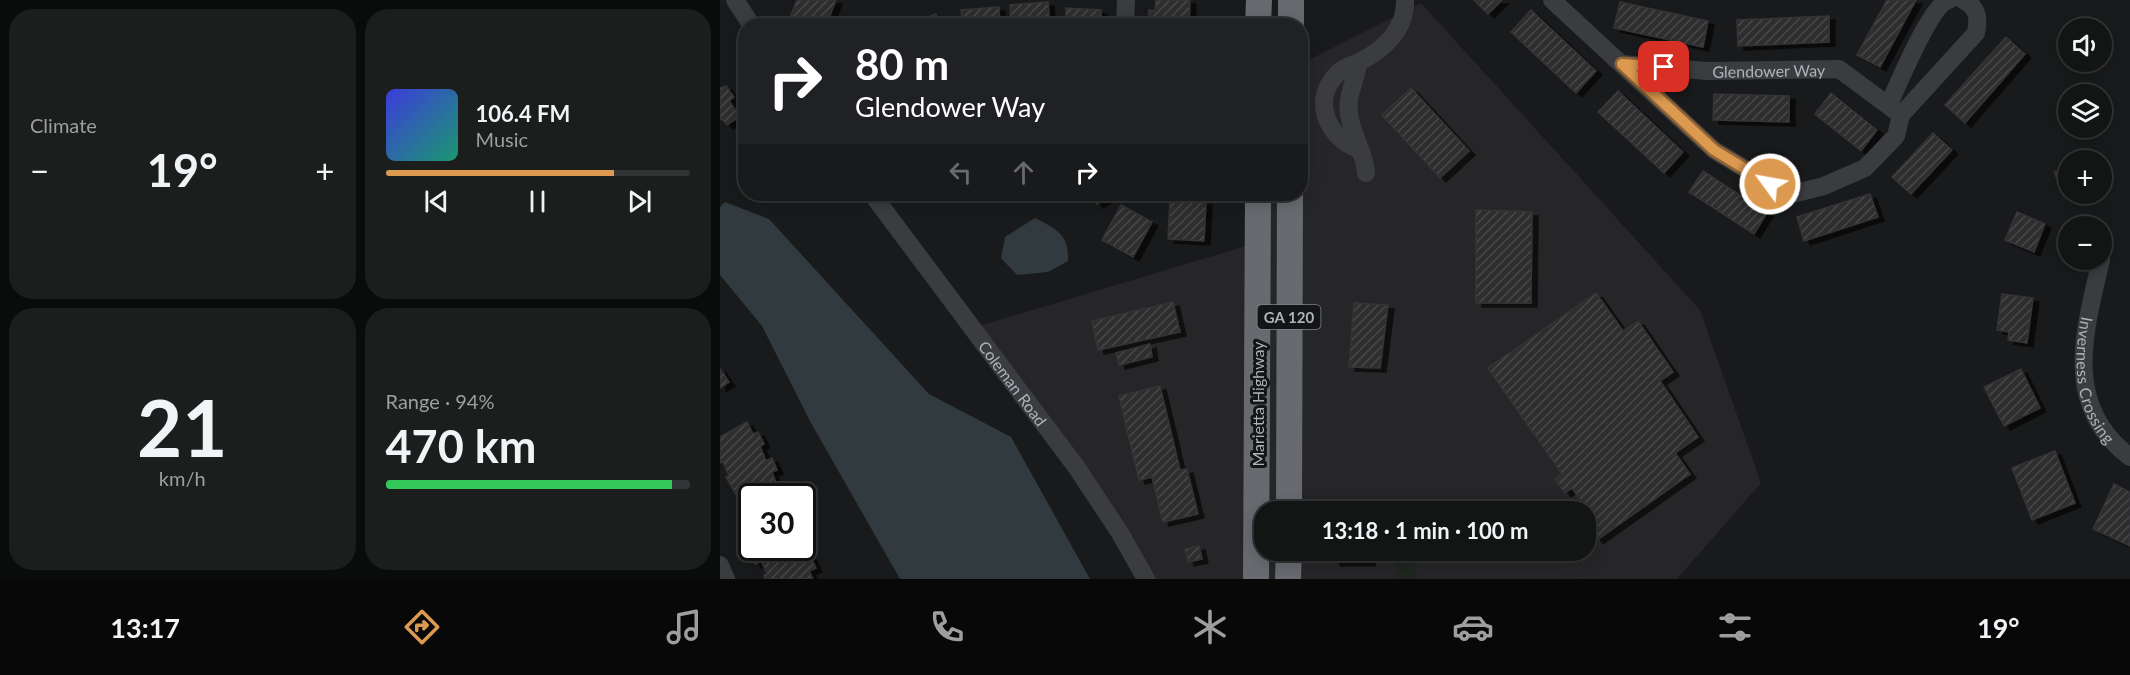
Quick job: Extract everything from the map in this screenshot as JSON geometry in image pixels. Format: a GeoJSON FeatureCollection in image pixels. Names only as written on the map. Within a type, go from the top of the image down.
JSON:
{"type":"FeatureCollection","features":[{"type":"Feature","properties":{"kind":"highway"},"geometry":{"type":"LineString","coordinates":[[1258,18],[1259,0]]}},
{"type":"Feature","properties":{"kind":"highway"},"geometry":{"type":"LineString","coordinates":[[1291,0],[1291,18]]}},
{"type":"Feature","properties":{"kind":"highway","name":"Marietta Highway"},"geometry":{"type":"LineString","coordinates":[[1256,579],[1258,201]]}},
{"type":"Feature","properties":{"kind":"highway","name":"Marietta Highway"},"geometry":{"type":"LineString","coordinates":[[1289,501],[1290,201]]}},
{"type":"Feature","properties":{"kind":"highway"},"geometry":{"type":"LineString","coordinates":[[1288,579],[1289,561]]}},
{"type":"Feature","properties":{"kind":"street"},"geometry":{"type":"LineString","coordinates":[[735,0],[747,18]]}},
{"type":"Feature","properties":{"kind":"street"},"geometry":{"type":"LineString","coordinates":[[1125,0],[1125,18]]}},
{"type":"Feature","properties":{"kind":"street"},"geometry":{"type":"LineString","coordinates":[[1366,173],[1364,159],[1358,149],[1345,143],[1330,128],[1324,115],[1327,88],[1335,75],[1345,67],[1358,63],[1378,50],[1397,31],[1402,21],[1405,0]]}},
{"type":"Feature","properties":{"kind":"street"},"geometry":{"type":"LineString","coordinates":[[1552,0],[1714,150],[1782,191],[1796,193],[1824,186],[1865,168],[1896,136],[1895,109],[1920,36],[1944,1],[1949,0]]}},
{"type":"Feature","properties":{"kind":"street"},"geometry":{"type":"LineString","coordinates":[[1895,109],[1976,33],[1979,18],[1976,10],[1964,0]]}},
{"type":"Feature","properties":{"kind":"street","name":"Glendower Way"},"geometry":{"type":"LineString","coordinates":[[1622,64],[1707,71],[1839,69],[1895,109]]}},
{"type":"Feature","properties":{"kind":"street","name":"Coleman Road"},"geometry":{"type":"LineString","coordinates":[[877,201],[1077,468],[1120,533],[1146,579]]}},
{"type":"Feature","properties":{"kind":"street","name":"Inverness Crossing"},"geometry":{"type":"LineString","coordinates":[[2098,270],[2083,338],[2084,382],[2092,408],[2105,432],[2130,457]]}},
{"type":"Feature","properties":{"kind":"street"},"geometry":{"type":"LineString","coordinates":[[720,565],[726,579]]}},
{"type":"Feature","properties":{"kind":"shaded area"},"geometry":{"type":"Polygon","coordinates":[[[1421,3],[1700,310],[1761,483],[1677,579],[1136,579],[1105,508],[969,329],[1246,246],[1248,201],[1308,201],[1308,60],[1421,3]]]}},
{"type":"Feature","properties":{"kind":"shaded area"},"geometry":{"type":"Polygon","coordinates":[[[725,202],[769,219],[929,394],[1011,437],[1090,579],[900,579],[811,423],[762,326],[720,275],[720,207],[725,202]]]}},
{"type":"Feature","properties":{"kind":"shaded area"},"geometry":{"type":"Polygon","coordinates":[[[1035,218],[1050,226],[1064,239],[1068,261],[1048,272],[1017,275],[1001,258],[1005,237],[1035,218]]]}},
{"type":"Feature","properties":{"kind":"shaded area"},"geometry":{"type":"Polygon","coordinates":[[[1397,561],[1414,561],[1417,579],[1396,579],[1397,561]]]}},
{"type":"Feature","properties":{"kind":"building"},"geometry":{"type":"Polygon","coordinates":[[[797,0],[836,0],[829,18],[798,18],[791,15],[797,0]]]}},
{"type":"Feature","properties":{"kind":"building"},"geometry":{"type":"Polygon","coordinates":[[[1156,0],[1190,0],[1189,18],[1148,18],[1149,10],[1155,11],[1156,0]]]}},
{"type":"Feature","properties":{"kind":"building"},"geometry":{"type":"Polygon","coordinates":[[[1474,0],[1502,0],[1488,14],[1474,0]]]}},
{"type":"Feature","properties":{"kind":"building"},"geometry":{"type":"Polygon","coordinates":[[[1887,0],[1916,0],[1880,67],[1857,55],[1887,0]]]}},
{"type":"Feature","properties":{"kind":"building"},"geometry":{"type":"Polygon","coordinates":[[[1048,2],[1049,18],[1011,18],[1010,5],[1048,2]]]}},
{"type":"Feature","properties":{"kind":"building"},"geometry":{"type":"Polygon","coordinates":[[[1620,2],[1708,21],[1703,47],[1614,28],[1620,2]]]}},
{"type":"Feature","properties":{"kind":"building"},"geometry":{"type":"Polygon","coordinates":[[[999,7],[1000,18],[962,18],[961,10],[999,7]]]}},
{"type":"Feature","properties":{"kind":"building"},"geometry":{"type":"Polygon","coordinates":[[[1066,8],[1101,10],[1101,18],[1065,18],[1066,8]]]}},
{"type":"Feature","properties":{"kind":"building"},"geometry":{"type":"Polygon","coordinates":[[[1531,10],[1596,71],[1576,93],[1511,32],[1531,10]]]}},
{"type":"Feature","properties":{"kind":"building"},"geometry":{"type":"Polygon","coordinates":[[[936,14],[938,18],[925,18],[936,14]]]}},
{"type":"Feature","properties":{"kind":"building"},"geometry":{"type":"Polygon","coordinates":[[[1829,16],[1829,42],[1738,46],[1737,20],[1829,16]]]}},
{"type":"Feature","properties":{"kind":"building"},"geometry":{"type":"Polygon","coordinates":[[[2006,37],[2025,54],[1965,123],[1945,105],[2006,37]]]}},
{"type":"Feature","properties":{"kind":"building"},"geometry":{"type":"Polygon","coordinates":[[[726,86],[734,97],[729,101],[738,113],[738,117],[727,125],[722,119],[720,120],[720,88],[726,86]]]}},
{"type":"Feature","properties":{"kind":"building"},"geometry":{"type":"Polygon","coordinates":[[[1411,88],[1469,151],[1440,178],[1382,115],[1411,88]]]}},
{"type":"Feature","properties":{"kind":"building"},"geometry":{"type":"Polygon","coordinates":[[[1618,91],[1683,152],[1664,173],[1598,112],[1618,91]]]}},
{"type":"Feature","properties":{"kind":"building"},"geometry":{"type":"Polygon","coordinates":[[[1831,93],[1877,130],[1861,151],[1815,114],[1831,93]]]}},
{"type":"Feature","properties":{"kind":"building"},"geometry":{"type":"Polygon","coordinates":[[[1714,94],[1789,96],[1789,122],[1713,120],[1714,94]]]}},
{"type":"Feature","properties":{"kind":"building"},"geometry":{"type":"Polygon","coordinates":[[[1933,133],[1952,150],[1911,194],[1892,177],[1933,133]]]}},
{"type":"Feature","properties":{"kind":"building"},"geometry":{"type":"Polygon","coordinates":[[[2058,170],[2058,182],[2054,172],[2058,170]]]}},
{"type":"Feature","properties":{"kind":"building"},"geometry":{"type":"Polygon","coordinates":[[[1703,171],[1767,213],[1754,234],[1689,192],[1703,171]]]}},
{"type":"Feature","properties":{"kind":"building"},"geometry":{"type":"Polygon","coordinates":[[[1870,194],[1878,217],[1804,241],[1797,217],[1870,194]]]}},
{"type":"Feature","properties":{"kind":"building"},"geometry":{"type":"Polygon","coordinates":[[[1170,201],[1206,201],[1204,241],[1168,239],[1170,201]]]}},
{"type":"Feature","properties":{"kind":"building"},"geometry":{"type":"Polygon","coordinates":[[[1121,205],[1152,222],[1133,257],[1102,240],[1121,205]]]}},
{"type":"Feature","properties":{"kind":"building"},"geometry":{"type":"Polygon","coordinates":[[[1476,210],[1532,212],[1531,303],[1476,303],[1476,210]]]}},
{"type":"Feature","properties":{"kind":"building"},"geometry":{"type":"Polygon","coordinates":[[[2017,212],[2045,224],[2034,252],[2005,240],[2017,212]]]}},
{"type":"Feature","properties":{"kind":"building"},"geometry":{"type":"Polygon","coordinates":[[[1596,293],[1623,331],[1638,321],[1673,372],[1660,381],[1698,437],[1675,453],[1690,474],[1597,540],[1596,501],[1581,501],[1572,488],[1565,493],[1555,479],[1562,474],[1488,368],[1596,293]]]}},
{"type":"Feature","properties":{"kind":"building"},"geometry":{"type":"Polygon","coordinates":[[[2002,294],[2033,298],[2027,343],[2008,340],[2009,332],[1997,330],[2002,294]]]}},
{"type":"Feature","properties":{"kind":"building"},"geometry":{"type":"Polygon","coordinates":[[[1173,302],[1180,332],[1098,350],[1092,321],[1173,302]]]}},
{"type":"Feature","properties":{"kind":"building"},"geometry":{"type":"Polygon","coordinates":[[[1354,303],[1388,305],[1380,368],[1349,367],[1354,303]]]}},
{"type":"Feature","properties":{"kind":"building"},"geometry":{"type":"Polygon","coordinates":[[[1150,344],[1152,357],[1119,365],[1116,353],[1150,344]]]}},
{"type":"Feature","properties":{"kind":"building"},"geometry":{"type":"Polygon","coordinates":[[[720,369],[729,382],[720,388],[720,369]]]}},
{"type":"Feature","properties":{"kind":"building"},"geometry":{"type":"Polygon","coordinates":[[[2021,369],[2040,408],[2004,426],[1984,387],[2021,369]]]}},
{"type":"Feature","properties":{"kind":"building"},"geometry":{"type":"Polygon","coordinates":[[[1160,386],[1180,470],[1187,469],[1198,514],[1163,522],[1152,477],[1139,480],[1119,396],[1160,386]]]}},
{"type":"Feature","properties":{"kind":"building"},"geometry":{"type":"Polygon","coordinates":[[[747,422],[753,434],[758,432],[764,444],[760,446],[766,461],[772,458],[777,470],[772,472],[776,483],[738,483],[738,498],[726,477],[729,476],[723,462],[720,463],[720,437],[747,422]]]}},
{"type":"Feature","properties":{"kind":"building"},"geometry":{"type":"Polygon","coordinates":[[[2055,451],[2075,503],[2032,520],[2012,468],[2055,451]]]}},
{"type":"Feature","properties":{"kind":"building"},"geometry":{"type":"Polygon","coordinates":[[[2114,484],[2130,492],[2130,546],[2093,529],[2114,484]]]}},
{"type":"Feature","properties":{"kind":"building"},"geometry":{"type":"Polygon","coordinates":[[[1199,546],[1202,559],[1188,562],[1185,549],[1199,546]]]}},
{"type":"Feature","properties":{"kind":"building"},"geometry":{"type":"Polygon","coordinates":[[[761,561],[812,561],[816,568],[809,571],[813,579],[765,579],[764,575],[767,574],[761,561]]]}},
{"type":"Feature","properties":{"kind":"building"},"geometry":{"type":"Polygon","coordinates":[[[1334,561],[1369,561],[1369,562],[1334,561]]]}},
{"type":"Feature","properties":{"kind":"route"},"geometry":{"type":"LineString","coordinates":[[1664,67],[1622,64],[1714,150],[1770,184]]}}]}
